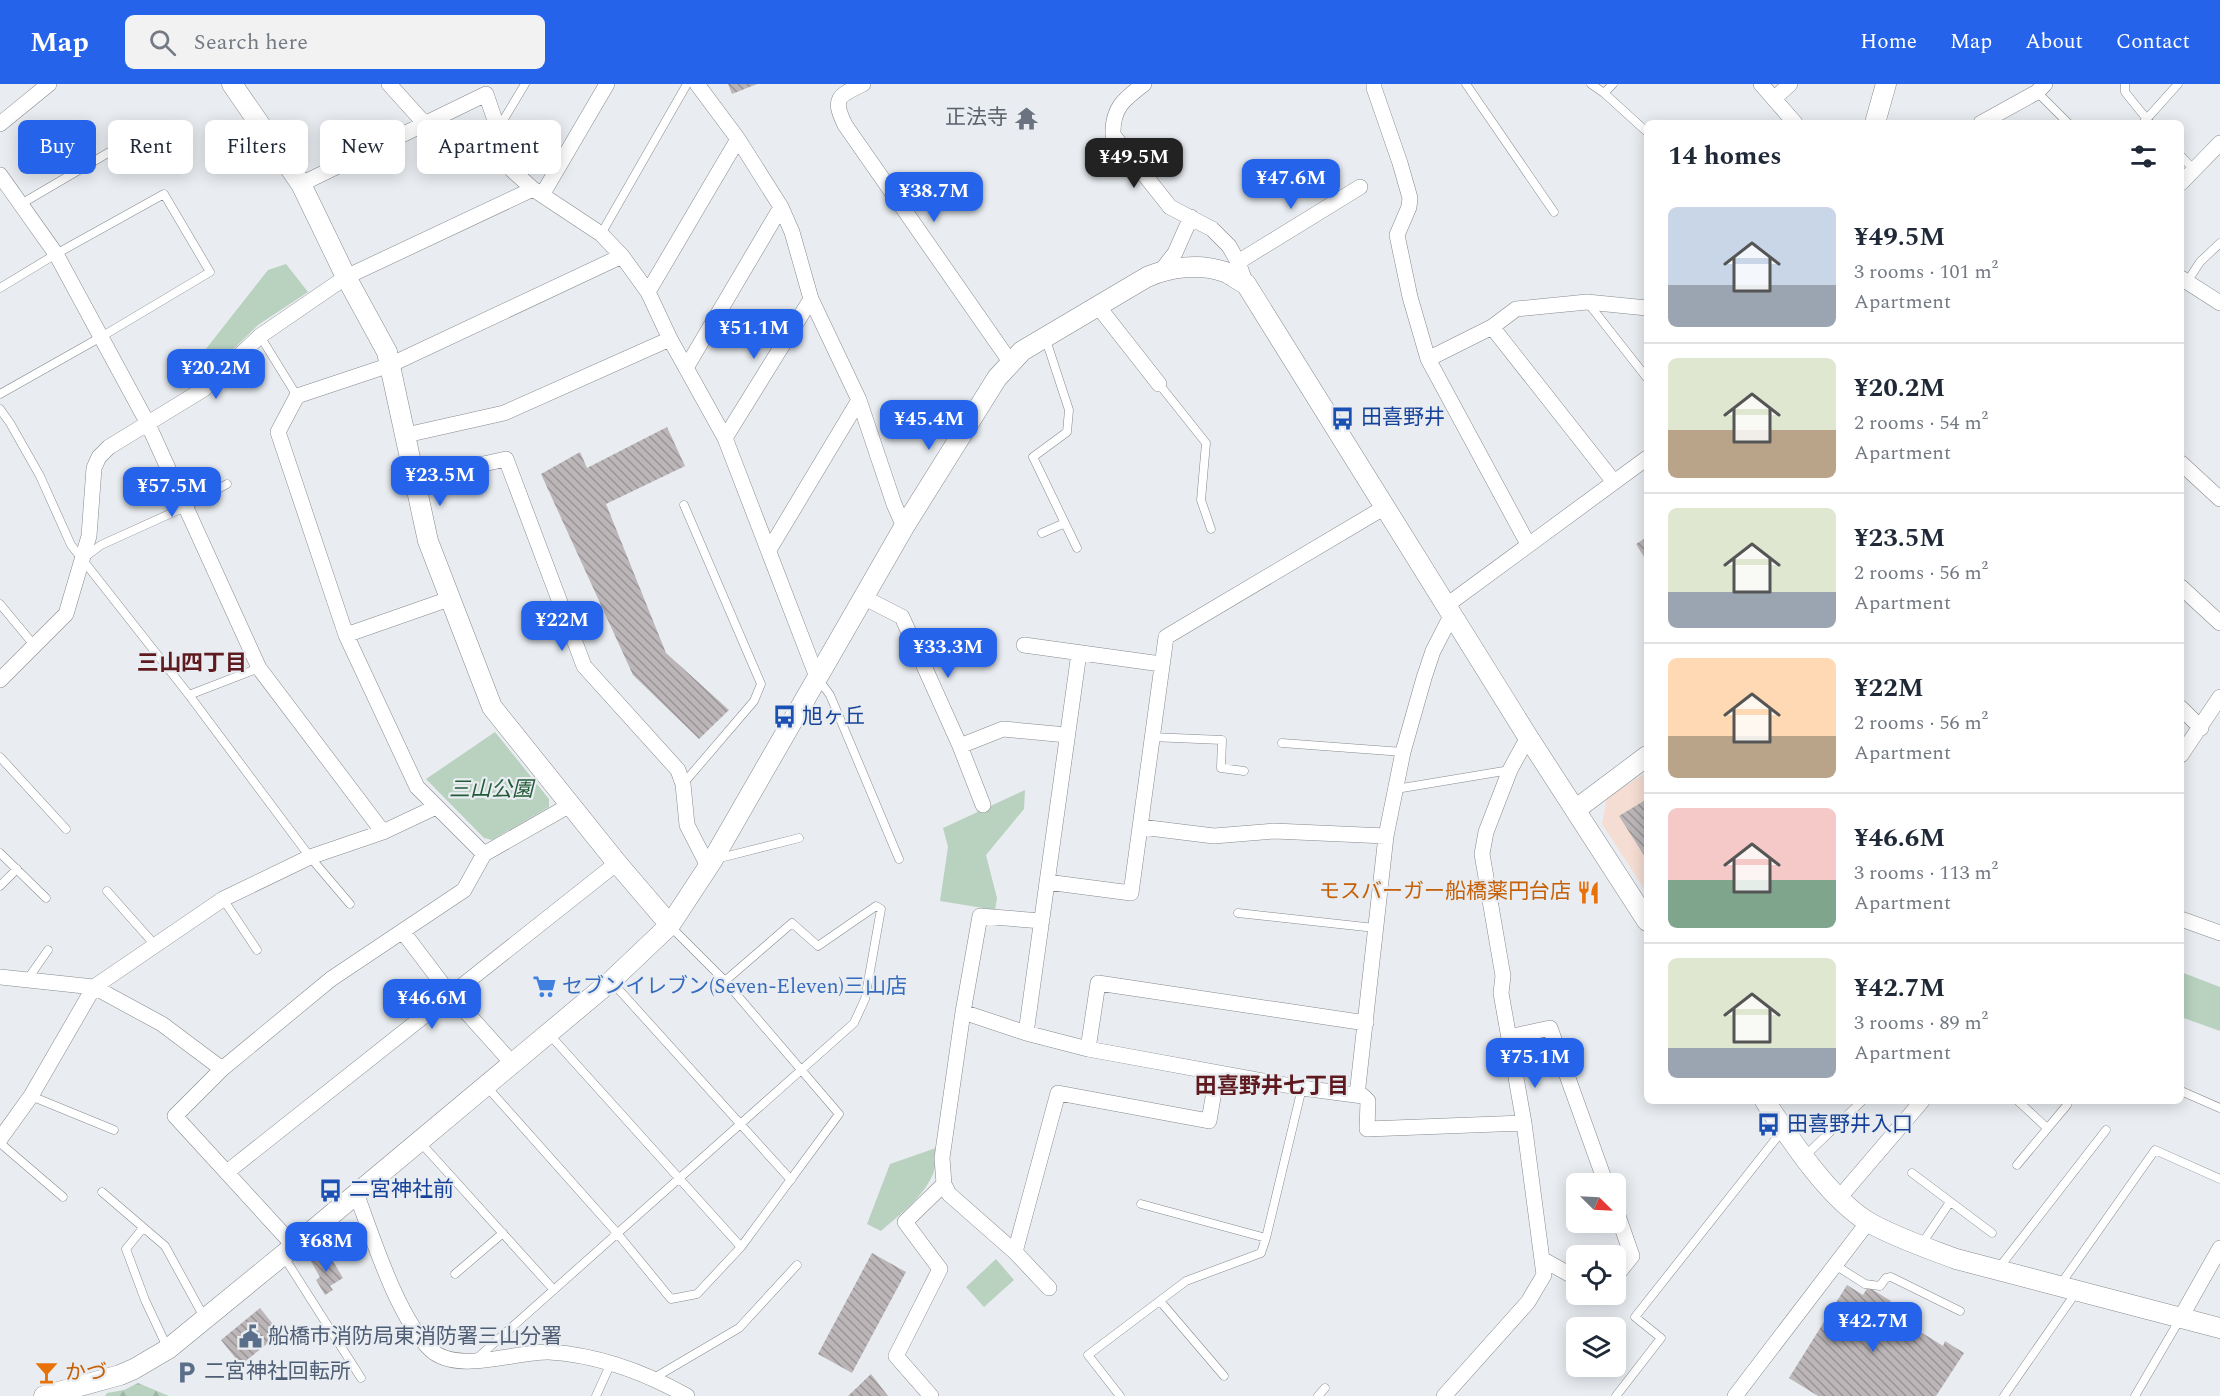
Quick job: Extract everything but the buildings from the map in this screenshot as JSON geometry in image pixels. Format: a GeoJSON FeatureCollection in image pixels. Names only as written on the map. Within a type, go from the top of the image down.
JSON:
{"type":"FeatureCollection","features":[{"type":"Feature","properties":{"kind":"street"},"geometry":{"type":"LineString","coordinates":[[0,124],[49,84]]}},
{"type":"Feature","properties":{"kind":"street"},"geometry":{"type":"LineString","coordinates":[[231,84],[301,184],[346,277],[387,352],[428,541],[492,707],[670,926]]}},
{"type":"Feature","properties":{"kind":"street"},"geometry":{"type":"LineString","coordinates":[[389,84],[421,120]]}},
{"type":"Feature","properties":{"kind":"street"},"geometry":{"type":"LineString","coordinates":[[0,680],[66,614],[89,536],[94,468],[99,457],[109,447],[204,389],[260,336],[346,277],[538,192],[607,84]]}},
{"type":"Feature","properties":{"kind":"street"},"geometry":{"type":"LineString","coordinates":[[697,84],[738,139],[781,207],[792,232],[811,299],[859,400],[904,527]]}},
{"type":"Feature","properties":{"kind":"street"},"geometry":{"type":"LineString","coordinates":[[862,84],[845,91],[839,100],[839,113],[845,125],[1011,363]]}},
{"type":"Feature","properties":{"kind":"street"},"geometry":{"type":"LineString","coordinates":[[1144,84],[1124,99],[1113,123],[1113,135],[1170,207],[1212,229],[1229,246],[1246,284],[1384,507],[1644,916]]}},
{"type":"Feature","properties":{"kind":"street"},"geometry":{"type":"LineString","coordinates":[[1374,84],[1410,198],[1409,207],[1397,235],[1410,297],[1428,359],[1528,544]]}},
{"type":"Feature","properties":{"kind":"street"},"geometry":{"type":"LineString","coordinates":[[1761,84],[1793,120]]}},
{"type":"Feature","properties":{"kind":"street"},"geometry":{"type":"LineString","coordinates":[[1775,98],[1790,84]]}},
{"type":"Feature","properties":{"kind":"street"},"geometry":{"type":"LineString","coordinates":[[1876,120],[1886,84]]}},
{"type":"Feature","properties":{"kind":"street"},"geometry":{"type":"LineString","coordinates":[[1986,120],[2041,88]]}},
{"type":"Feature","properties":{"kind":"street"},"geometry":{"type":"LineString","coordinates":[[432,120],[484,89],[495,120]]}},
{"type":"Feature","properties":{"kind":"street"},"geometry":{"type":"LineString","coordinates":[[301,184],[417,128]]}},
{"type":"Feature","properties":{"kind":"street"},"geometry":{"type":"LineString","coordinates":[[648,292],[738,139]]}},
{"type":"Feature","properties":{"kind":"street"},"geometry":{"type":"LineString","coordinates":[[2184,180],[2220,143]]}},
{"type":"Feature","properties":{"kind":"street"},"geometry":{"type":"LineString","coordinates":[[517,174],[538,192],[601,234],[622,256],[648,292],[670,339],[725,438],[817,677]]}},
{"type":"Feature","properties":{"kind":"street"},"geometry":{"type":"LineString","coordinates":[[3,185],[21,204],[56,254],[147,422],[259,668],[383,832]]}},
{"type":"Feature","properties":{"kind":"street"},"geometry":{"type":"LineString","coordinates":[[1238,262],[1360,187]]}},
{"type":"Feature","properties":{"kind":"street"},"geometry":{"type":"LineString","coordinates":[[686,368],[781,207]]}},
{"type":"Feature","properties":{"kind":"street"},"geometry":{"type":"LineString","coordinates":[[1161,271],[1175,253],[1191,217]]}},
{"type":"Feature","properties":{"kind":"street"},"geometry":{"type":"LineString","coordinates":[[484,854],[417,787],[346,635],[278,432],[297,396],[390,365],[622,256]]}},
{"type":"Feature","properties":{"kind":"street"},"geometry":{"type":"LineString","coordinates":[[44,1396],[120,1375],[168,1349],[289,1251],[611,981],[670,926],[710,864],[904,527],[998,378],[1022,351],[1097,305],[1161,271],[1202,268],[1225,273],[1246,284]]}},
{"type":"Feature","properties":{"kind":"street"},"geometry":{"type":"LineString","coordinates":[[2184,280],[2220,303]]}},
{"type":"Feature","properties":{"kind":"street"},"geometry":{"type":"LineString","coordinates":[[725,438],[811,299]]}},
{"type":"Feature","properties":{"kind":"street"},"geometry":{"type":"LineString","coordinates":[[1428,359],[1492,327],[1516,309],[1587,302],[1644,308]]}},
{"type":"Feature","properties":{"kind":"street"},"geometry":{"type":"LineString","coordinates":[[1097,305],[1159,384]]}},
{"type":"Feature","properties":{"kind":"street"},"geometry":{"type":"LineString","coordinates":[[1492,327],[1614,482]]}},
{"type":"Feature","properties":{"kind":"street"},"geometry":{"type":"LineString","coordinates":[[406,435],[504,414],[670,339]]}},
{"type":"Feature","properties":{"kind":"street"},"geometry":{"type":"LineString","coordinates":[[769,550],[859,400]]}},
{"type":"Feature","properties":{"kind":"street"},"geometry":{"type":"LineString","coordinates":[[414,479],[506,459],[584,666],[678,770],[683,784],[687,825],[710,864]]}},
{"type":"Feature","properties":{"kind":"street"},"geometry":{"type":"LineString","coordinates":[[1357,1095],[1386,836],[1403,752],[1433,651],[1449,609],[1528,544],[1644,460]]}},
{"type":"Feature","properties":{"kind":"street"},"geometry":{"type":"LineString","coordinates":[[2184,466],[2220,499]]}},
{"type":"Feature","properties":{"kind":"street"},"geometry":{"type":"LineString","coordinates":[[1047,882],[1131,893],[1166,637],[1384,507]]}},
{"type":"Feature","properties":{"kind":"street"},"geometry":{"type":"LineString","coordinates":[[2184,590],[2220,623]]}},
{"type":"Feature","properties":{"kind":"street"},"geometry":{"type":"LineString","coordinates":[[863,597],[902,617],[960,746],[982,805]]}},
{"type":"Feature","properties":{"kind":"street"},"geometry":{"type":"LineString","coordinates":[[346,635],[449,599]]}},
{"type":"Feature","properties":{"kind":"street"},"geometry":{"type":"LineString","coordinates":[[1024,645],[1161,664]]}},
{"type":"Feature","properties":{"kind":"street"},"geometry":{"type":"LineString","coordinates":[[1026,1033],[1079,653]]}},
{"type":"Feature","properties":{"kind":"street"},"geometry":{"type":"LineString","coordinates":[[2184,751],[2220,697]]}},
{"type":"Feature","properties":{"kind":"street"},"geometry":{"type":"LineString","coordinates":[[2184,711],[2201,728]]}},
{"type":"Feature","properties":{"kind":"street"},"geometry":{"type":"LineString","coordinates":[[960,746],[1003,729],[1067,735]]}},
{"type":"Feature","properties":{"kind":"street"},"geometry":{"type":"LineString","coordinates":[[1444,1396],[1528,1302],[1544,1275],[1524,1123],[1501,993],[1503,976],[1482,854],[1486,832],[1510,770],[1528,737]]}},
{"type":"Feature","properties":{"kind":"street"},"geometry":{"type":"LineString","coordinates":[[1575,810],[1644,758]]}},
{"type":"Feature","properties":{"kind":"street"},"geometry":{"type":"LineString","coordinates":[[289,1251],[227,1172],[175,1116],[222,1069],[331,979],[464,890],[484,854],[570,805]]}},
{"type":"Feature","properties":{"kind":"street"},"geometry":{"type":"LineString","coordinates":[[0,1141],[31,1096],[94,987],[222,899],[310,857],[383,832],[436,807]]}},
{"type":"Feature","properties":{"kind":"street"},"geometry":{"type":"LineString","coordinates":[[1141,827],[1214,836],[1274,831],[1386,836]]}},
{"type":"Feature","properties":{"kind":"street"},"geometry":{"type":"LineString","coordinates":[[227,1172],[617,863]]}},
{"type":"Feature","properties":{"kind":"street"},"geometry":{"type":"LineString","coordinates":[[1042,921],[980,916],[963,1012],[942,1158],[944,1184],[949,1194],[1015,1252],[1049,1288]]}},
{"type":"Feature","properties":{"kind":"street"},"geometry":{"type":"LineString","coordinates":[[2184,920],[2220,933]]}},
{"type":"Feature","properties":{"kind":"street"},"geometry":{"type":"LineString","coordinates":[[403,932],[450,994],[512,1063]]}},
{"type":"Feature","properties":{"kind":"street"},"geometry":{"type":"LineString","coordinates":[[0,977],[94,987],[162,1024],[222,1069]]}},
{"type":"Feature","properties":{"kind":"street"},"geometry":{"type":"LineString","coordinates":[[1088,1049],[1098,983],[1366,1023]]}},
{"type":"Feature","properties":{"kind":"street"},"geometry":{"type":"LineString","coordinates":[[963,1012],[1026,1033],[1088,1049],[1217,1074],[1363,1096],[1368,1101],[1367,1129],[1524,1123]]}},
{"type":"Feature","properties":{"kind":"street"},"geometry":{"type":"LineString","coordinates":[[1509,1037],[1550,1028],[1602,1173]]}},
{"type":"Feature","properties":{"kind":"street"},"geometry":{"type":"LineString","coordinates":[[1015,1252],[1058,1093],[1209,1121],[1217,1074]]}},
{"type":"Feature","properties":{"kind":"street"},"geometry":{"type":"LineString","coordinates":[[1767,1104],[1804,1157],[1839,1198],[1869,1222],[1920,1246],[1956,1259],[2220,1328]]}},
{"type":"Feature","properties":{"kind":"street"},"geometry":{"type":"LineString","coordinates":[[1839,1198],[1919,1104]]}},
{"type":"Feature","properties":{"kind":"street"},"geometry":{"type":"LineString","coordinates":[[931,1396],[896,1356],[940,1269],[905,1222],[944,1184]]}},
{"type":"Feature","properties":{"kind":"street"},"geometry":{"type":"LineString","coordinates":[[356,1193],[376,1248],[413,1328],[430,1350],[449,1359],[475,1360],[548,1352],[611,1363],[653,1378],[687,1396]]}},
{"type":"Feature","properties":{"kind":"street"},"geometry":{"type":"LineString","coordinates":[[1735,1396],[1869,1222]]}},
{"type":"Feature","properties":{"kind":"street"},"geometry":{"type":"LineString","coordinates":[[1624,1233],[1632,1256],[1626,1264]]}},
{"type":"Feature","properties":{"kind":"street"},"geometry":{"type":"LineString","coordinates":[[2181,1317],[2220,1248]]}},
{"type":"Feature","properties":{"kind":"street"},"geometry":{"type":"LineString","coordinates":[[1542,1259],[1566,1272]]}},
{"type":"Feature","properties":{"kind":"lane"},"geometry":{"type":"LineString","coordinates":[[503,120],[525,84]]}},
{"type":"Feature","properties":{"kind":"lane"},"geometry":{"type":"LineString","coordinates":[[601,234],[687,84]]}},
{"type":"Feature","properties":{"kind":"lane"},"geometry":{"type":"LineString","coordinates":[[1466,84],[1554,212]]}},
{"type":"Feature","properties":{"kind":"lane"},"geometry":{"type":"LineString","coordinates":[[1591,84],[1644,129]]}},
{"type":"Feature","properties":{"kind":"lane"},"geometry":{"type":"LineString","coordinates":[[1604,93],[1614,84]]}},
{"type":"Feature","properties":{"kind":"lane"},"geometry":{"type":"LineString","coordinates":[[2125,84],[2125,92],[2145,120]]}},
{"type":"Feature","properties":{"kind":"lane"},"geometry":{"type":"LineString","coordinates":[[2148,120],[2178,84]]}},
{"type":"Feature","properties":{"kind":"lane"},"geometry":{"type":"LineString","coordinates":[[2041,88],[2066,120]]}},
{"type":"Feature","properties":{"kind":"lane"},"geometry":{"type":"LineString","coordinates":[[21,204],[108,153]]}},
{"type":"Feature","properties":{"kind":"lane"},"geometry":{"type":"LineString","coordinates":[[2184,159],[2194,170]]}},
{"type":"Feature","properties":{"kind":"lane"},"geometry":{"type":"LineString","coordinates":[[0,288],[164,194],[210,272],[0,394]]}},
{"type":"Feature","properties":{"kind":"lane"},"geometry":{"type":"LineString","coordinates":[[2184,280],[2220,243]]}},
{"type":"Feature","properties":{"kind":"lane"},"geometry":{"type":"LineString","coordinates":[[1587,302],[1644,374]]}},
{"type":"Feature","properties":{"kind":"lane"},"geometry":{"type":"LineString","coordinates":[[260,336],[297,396]]}},
{"type":"Feature","properties":{"kind":"lane"},"geometry":{"type":"LineString","coordinates":[[1045,336],[1069,410],[1067,432],[1033,457],[1077,548]]}},
{"type":"Feature","properties":{"kind":"lane"},"geometry":{"type":"LineString","coordinates":[[1159,384],[1206,443],[1201,500],[1211,529]]}},
{"type":"Feature","properties":{"kind":"lane"},"geometry":{"type":"LineString","coordinates":[[0,409],[40,476],[71,545],[189,695],[310,857],[350,904]]}},
{"type":"Feature","properties":{"kind":"lane"},"geometry":{"type":"LineString","coordinates":[[81,559],[100,545],[185,507],[227,484]]}},
{"type":"Feature","properties":{"kind":"lane"},"geometry":{"type":"LineString","coordinates":[[683,784],[754,700],[761,684],[684,505]]}},
{"type":"Feature","properties":{"kind":"lane"},"geometry":{"type":"LineString","coordinates":[[1041,533],[1065,523]]}},
{"type":"Feature","properties":{"kind":"lane"},"geometry":{"type":"LineString","coordinates":[[0,604],[34,645]]}},
{"type":"Feature","properties":{"kind":"lane"},"geometry":{"type":"LineString","coordinates":[[189,695],[259,668]]}},
{"type":"Feature","properties":{"kind":"lane"},"geometry":{"type":"LineString","coordinates":[[817,677],[830,695],[899,859]]}},
{"type":"Feature","properties":{"kind":"lane"},"geometry":{"type":"LineString","coordinates":[[1151,737],[1222,740],[1221,768],[1244,771]]}},
{"type":"Feature","properties":{"kind":"lane"},"geometry":{"type":"LineString","coordinates":[[1282,743],[1403,752]]}},
{"type":"Feature","properties":{"kind":"lane"},"geometry":{"type":"LineString","coordinates":[[0,757],[66,829]]}},
{"type":"Feature","properties":{"kind":"lane"},"geometry":{"type":"LineString","coordinates":[[1396,789],[1510,770]]}},
{"type":"Feature","properties":{"kind":"lane"},"geometry":{"type":"LineString","coordinates":[[710,864],[799,838]]}},
{"type":"Feature","properties":{"kind":"lane"},"geometry":{"type":"LineString","coordinates":[[0,853],[46,898]]}},
{"type":"Feature","properties":{"kind":"lane"},"geometry":{"type":"LineString","coordinates":[[0,886],[17,869]]}},
{"type":"Feature","properties":{"kind":"lane"},"geometry":{"type":"LineString","coordinates":[[107,891],[155,945]]}},
{"type":"Feature","properties":{"kind":"lane"},"geometry":{"type":"LineString","coordinates":[[222,899],[257,950]]}},
{"type":"Feature","properties":{"kind":"lane"},"geometry":{"type":"LineString","coordinates":[[475,1360],[854,1023],[865,999],[881,909],[876,906],[818,946],[792,923],[725,981]]}},
{"type":"Feature","properties":{"kind":"lane"},"geometry":{"type":"LineString","coordinates":[[1238,913],[1375,928]]}},
{"type":"Feature","properties":{"kind":"lane"},"geometry":{"type":"LineString","coordinates":[[486,1085],[617,1233],[671,1299],[697,1294],[741,1247],[839,1114],[725,981],[670,926]]}},
{"type":"Feature","properties":{"kind":"lane"},"geometry":{"type":"LineString","coordinates":[[27,981],[48,950]]}},
{"type":"Feature","properties":{"kind":"lane"},"geometry":{"type":"LineString","coordinates":[[611,981],[791,1180]]}},
{"type":"Feature","properties":{"kind":"lane"},"geometry":{"type":"LineString","coordinates":[[549,1033],[741,1247]]}},
{"type":"Feature","properties":{"kind":"lane"},"geometry":{"type":"LineString","coordinates":[[1120,1396],[1088,1356],[1186,1281],[1261,1253],[1302,1088]]}},
{"type":"Feature","properties":{"kind":"lane"},"geometry":{"type":"LineString","coordinates":[[2184,1092],[2220,1108]]}},
{"type":"Feature","properties":{"kind":"lane"},"geometry":{"type":"LineString","coordinates":[[31,1096],[114,1130]]}},
{"type":"Feature","properties":{"kind":"lane"},"geometry":{"type":"LineString","coordinates":[[1804,1157],[1859,1104]]}},
{"type":"Feature","properties":{"kind":"lane"},"geometry":{"type":"LineString","coordinates":[[2021,1104],[2047,1128]]}},
{"type":"Feature","properties":{"kind":"lane"},"geometry":{"type":"LineString","coordinates":[[2017,1165],[2067,1105]]}},
{"type":"Feature","properties":{"kind":"lane"},"geometry":{"type":"LineString","coordinates":[[1616,1396],[1661,1338],[1635,1317],[1784,1130]]}},
{"type":"Feature","properties":{"kind":"lane"},"geometry":{"type":"LineString","coordinates":[[1997,1270],[2106,1130]]}},
{"type":"Feature","properties":{"kind":"lane"},"geometry":{"type":"LineString","coordinates":[[0,1141],[63,1197]]}},
{"type":"Feature","properties":{"kind":"lane"},"geometry":{"type":"LineString","coordinates":[[419,1141],[554,1290]]}},
{"type":"Feature","properties":{"kind":"lane"},"geometry":{"type":"LineString","coordinates":[[2004,1396],[2155,1150],[2220,1179]]}},
{"type":"Feature","properties":{"kind":"lane"},"geometry":{"type":"LineString","coordinates":[[1912,1173],[1992,1233]]}},
{"type":"Feature","properties":{"kind":"lane"},"geometry":{"type":"LineString","coordinates":[[102,1192],[165,1246],[206,1319]]}},
{"type":"Feature","properties":{"kind":"lane"},"geometry":{"type":"LineString","coordinates":[[1920,1246],[1950,1202]]}},
{"type":"Feature","properties":{"kind":"lane"},"geometry":{"type":"LineString","coordinates":[[1141,1204],[1266,1238]]}},
{"type":"Feature","properties":{"kind":"lane"},"geometry":{"type":"LineString","coordinates":[[143,1228],[126,1249],[145,1300],[168,1349]]}},
{"type":"Feature","properties":{"kind":"lane"},"geometry":{"type":"LineString","coordinates":[[455,1274],[503,1233]]}},
{"type":"Feature","properties":{"kind":"lane"},"geometry":{"type":"LineString","coordinates":[[289,1251],[361,1378]]}},
{"type":"Feature","properties":{"kind":"lane"},"geometry":{"type":"LineString","coordinates":[[653,1378],[739,1328],[797,1265]]}},
{"type":"Feature","properties":{"kind":"lane"},"geometry":{"type":"LineString","coordinates":[[1835,1265],[1871,1286],[1880,1286],[1886,1278],[1891,1277],[1960,1311]]}},
{"type":"Feature","properties":{"kind":"lane"},"geometry":{"type":"LineString","coordinates":[[1160,1301],[1224,1376]]}},
{"type":"Feature","properties":{"kind":"lane"},"geometry":{"type":"LineString","coordinates":[[2135,1396],[2181,1317]]}},
{"type":"Feature","properties":{"kind":"lane"},"geometry":{"type":"LineString","coordinates":[[596,1396],[611,1363]]}},
{"type":"Feature","properties":{"kind":"lane"},"geometry":{"type":"LineString","coordinates":[[1318,1396],[1325,1388]]}},
{"type":"Feature","properties":{"kind":"shaded area"},"geometry":{"type":"Polygon","coordinates":[[[1644,774],[1644,888],[1602,824],[1607,797],[1644,774]]]}},
{"type":"Feature","properties":{"kind":"green space"},"geometry":{"type":"Polygon","coordinates":[[[286,264],[308,292],[258,325],[205,377],[198,359],[268,270],[286,264]]]}},
{"type":"Feature","properties":{"kind":"green space","name":"三山公園"},"geometry":{"type":"Polygon","coordinates":[[[495,732],[549,799],[549,807],[492,840],[484,838],[426,779],[495,732]]]}},
{"type":"Feature","properties":{"kind":"green space"},"geometry":{"type":"Polygon","coordinates":[[[1025,790],[1024,809],[986,855],[997,898],[995,910],[940,901],[948,847],[943,828],[1025,790]]]}},
{"type":"Feature","properties":{"kind":"green space"},"geometry":{"type":"Polygon","coordinates":[[[2184,973],[2220,987],[2220,1031],[2184,1018],[2184,973]]]}},
{"type":"Feature","properties":{"kind":"green space"},"geometry":{"type":"Polygon","coordinates":[[[936,1148],[936,1161],[928,1185],[911,1205],[881,1231],[867,1224],[890,1164],[936,1148]]]}},
{"type":"Feature","properties":{"kind":"green space"},"geometry":{"type":"Polygon","coordinates":[[[996,1259],[1014,1280],[984,1307],[966,1287],[996,1259]]]}},
{"type":"Feature","properties":{"kind":"green space"},"geometry":{"type":"Polygon","coordinates":[[[138,1383],[169,1396],[105,1396],[107,1393],[124,1390],[138,1383]]]}},
{"type":"Feature","properties":{"kind":"place","name":"正法寺"},"geometry":{"type":"Point","coordinates":[1026,118]}},
{"type":"Feature","properties":{"kind":"place","name":"田喜野井"},"geometry":{"type":"Point","coordinates":[1343,418]}},
{"type":"Feature","properties":{"kind":"place","name":"旭ヶ丘"},"geometry":{"type":"Point","coordinates":[784,717]}},
{"type":"Feature","properties":{"kind":"place","name":"モスバーガー船橋薬円台店"},"geometry":{"type":"Point","coordinates":[1589,892]}},
{"type":"Feature","properties":{"kind":"place","name":"セブンイレブン(Seven-Eleven)三山店"},"geometry":{"type":"Point","coordinates":[544,987]}},
{"type":"Feature","properties":{"kind":"place","name":"田喜野井入口"},"geometry":{"type":"Point","coordinates":[1769,1125]}},
{"type":"Feature","properties":{"kind":"place","name":"二宮神社前"},"geometry":{"type":"Point","coordinates":[331,1190]}},
{"type":"Feature","properties":{"kind":"place","name":"船橋市消防局東消防署三山分署"},"geometry":{"type":"Point","coordinates":[250,1337]}},
{"type":"Feature","properties":{"kind":"place","name":"二宮神社回転所"},"geometry":{"type":"Point","coordinates":[186,1372]}},
{"type":"Feature","properties":{"kind":"place","name":"かづ"},"geometry":{"type":"Point","coordinates":[47,1373]}},
{"type":"Feature","properties":{"kind":"district","name":"三山四丁目"},"geometry":{"type":"Point","coordinates":[192,663]}},
{"type":"Feature","properties":{"kind":"district","name":"田喜野井七丁目"},"geometry":{"type":"Point","coordinates":[1272,1086]}}]}
